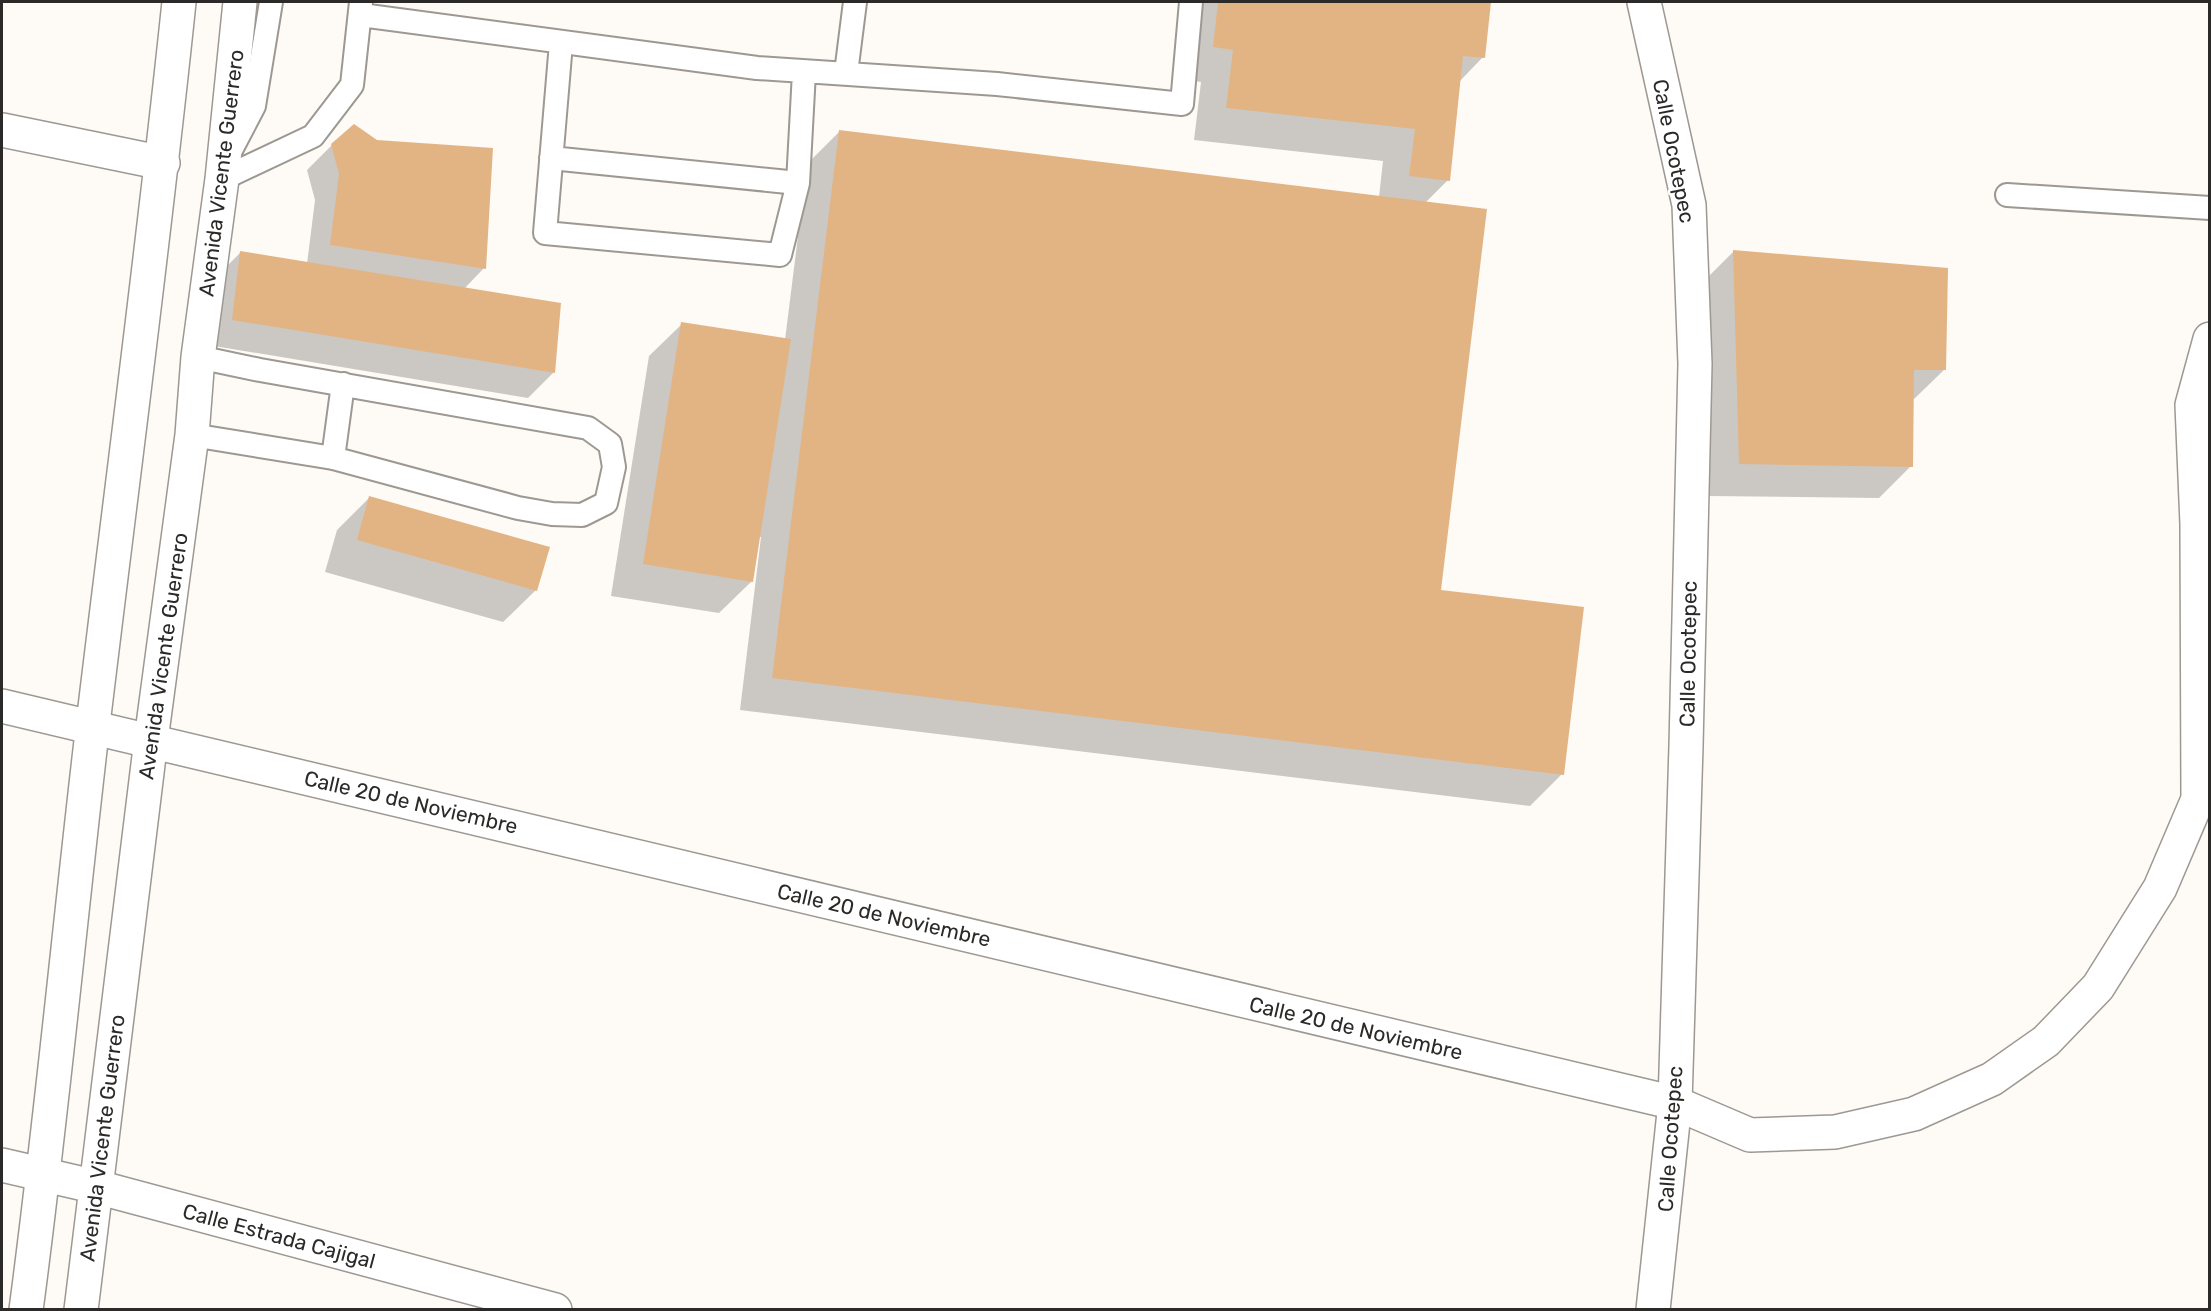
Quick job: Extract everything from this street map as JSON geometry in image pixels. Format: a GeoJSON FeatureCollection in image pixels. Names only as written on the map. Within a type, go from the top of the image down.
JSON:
{"type":"FeatureCollection","features":[{"type":"Feature","properties":{"kind":"street"},"geometry":{"type":"LineString","coordinates":[[26,1310],[44,1175],[93,727],[163,163],[179,2]]}},
{"type":"Feature","properties":{"kind":"street","name":"Avenida Vicente Guerrero"},"geometry":{"type":"LineString","coordinates":[[81,1310],[151,740],[192,435],[198,357],[223,171],[240,2]]}},
{"type":"Feature","properties":{"kind":"street","name":"Calle Ocotepec"},"geometry":{"type":"LineString","coordinates":[[1644,2],[1689,205],[1695,364],[1675,1103],[1653,1310]]}},
{"type":"Feature","properties":{"kind":"street"},"geometry":{"type":"LineString","coordinates":[[2,130],[163,163]]}},
{"type":"Feature","properties":{"kind":"street"},"geometry":{"type":"LineString","coordinates":[[2204,804],[2193,405],[2210,339]]}},
{"type":"Feature","properties":{"kind":"street","name":"Calle 20 de Noviembre"},"geometry":{"type":"LineString","coordinates":[[2,706],[1675,1103],[1750,1135],[1835,1132],[1914,1114],[1992,1079],[2046,1041],[2098,987],[2160,888],[2204,804]]}},
{"type":"Feature","properties":{"kind":"street","name":"Calle Estrada Cajigal"},"geometry":{"type":"LineString","coordinates":[[2,1165],[97,1187],[555,1310]]}},
{"type":"Feature","properties":{"kind":"lane"},"geometry":{"type":"LineString","coordinates":[[223,171],[254,106],[271,2]]}},
{"type":"Feature","properties":{"kind":"lane"},"geometry":{"type":"LineString","coordinates":[[846,73],[855,2]]}},
{"type":"Feature","properties":{"kind":"lane"},"geometry":{"type":"LineString","coordinates":[[223,171],[313,136],[352,85],[361,8],[561,43],[757,68],[1073,91],[1182,104],[1191,2]]}},
{"type":"Feature","properties":{"kind":"lane"},"geometry":{"type":"LineString","coordinates":[[561,43],[545,233],[780,255],[798,183],[804,72]]}},
{"type":"Feature","properties":{"kind":"lane"},"geometry":{"type":"LineString","coordinates":[[550,158],[798,183]]}},
{"type":"Feature","properties":{"kind":"lane"},"geometry":{"type":"LineString","coordinates":[[2007,195],[2210,208]]}},
{"type":"Feature","properties":{"kind":"lane"},"geometry":{"type":"LineString","coordinates":[[192,435],[333,458],[518,508],[552,514],[582,515],[606,503],[614,467],[610,444],[588,428],[198,357]]}},
{"type":"Feature","properties":{"kind":"lane"},"geometry":{"type":"LineString","coordinates":[[333,458],[343,384]]}},
{"type":"Feature","properties":{"kind":"building"},"geometry":{"type":"Polygon","coordinates":[[[1218,2],[1491,2],[1485,58],[1463,56],[1450,181],[1409,176],[1415,129],[1226,108],[1233,50],[1213,47],[1218,2]]]}},
{"type":"Feature","properties":{"kind":"building"},"geometry":{"type":"Polygon","coordinates":[[[354,124],[377,140],[493,148],[486,269],[330,245],[339,174],[331,144],[354,124]]]}},
{"type":"Feature","properties":{"kind":"building"},"geometry":{"type":"Polygon","coordinates":[[[839,130],[1487,209],[1441,590],[1584,607],[1564,775],[772,678],[839,130]]]}},
{"type":"Feature","properties":{"kind":"building"},"geometry":{"type":"Polygon","coordinates":[[[1733,250],[1948,268],[1946,370],[1914,370],[1913,467],[1739,464],[1733,250]]]}},
{"type":"Feature","properties":{"kind":"building"},"geometry":{"type":"Polygon","coordinates":[[[240,251],[561,303],[555,373],[232,320],[240,251]]]}},
{"type":"Feature","properties":{"kind":"building"},"geometry":{"type":"Polygon","coordinates":[[[681,322],[791,339],[753,582],[643,564],[681,322]]]}},
{"type":"Feature","properties":{"kind":"building"},"geometry":{"type":"Polygon","coordinates":[[[369,496],[550,547],[537,591],[357,540],[369,496]]]}}]}
